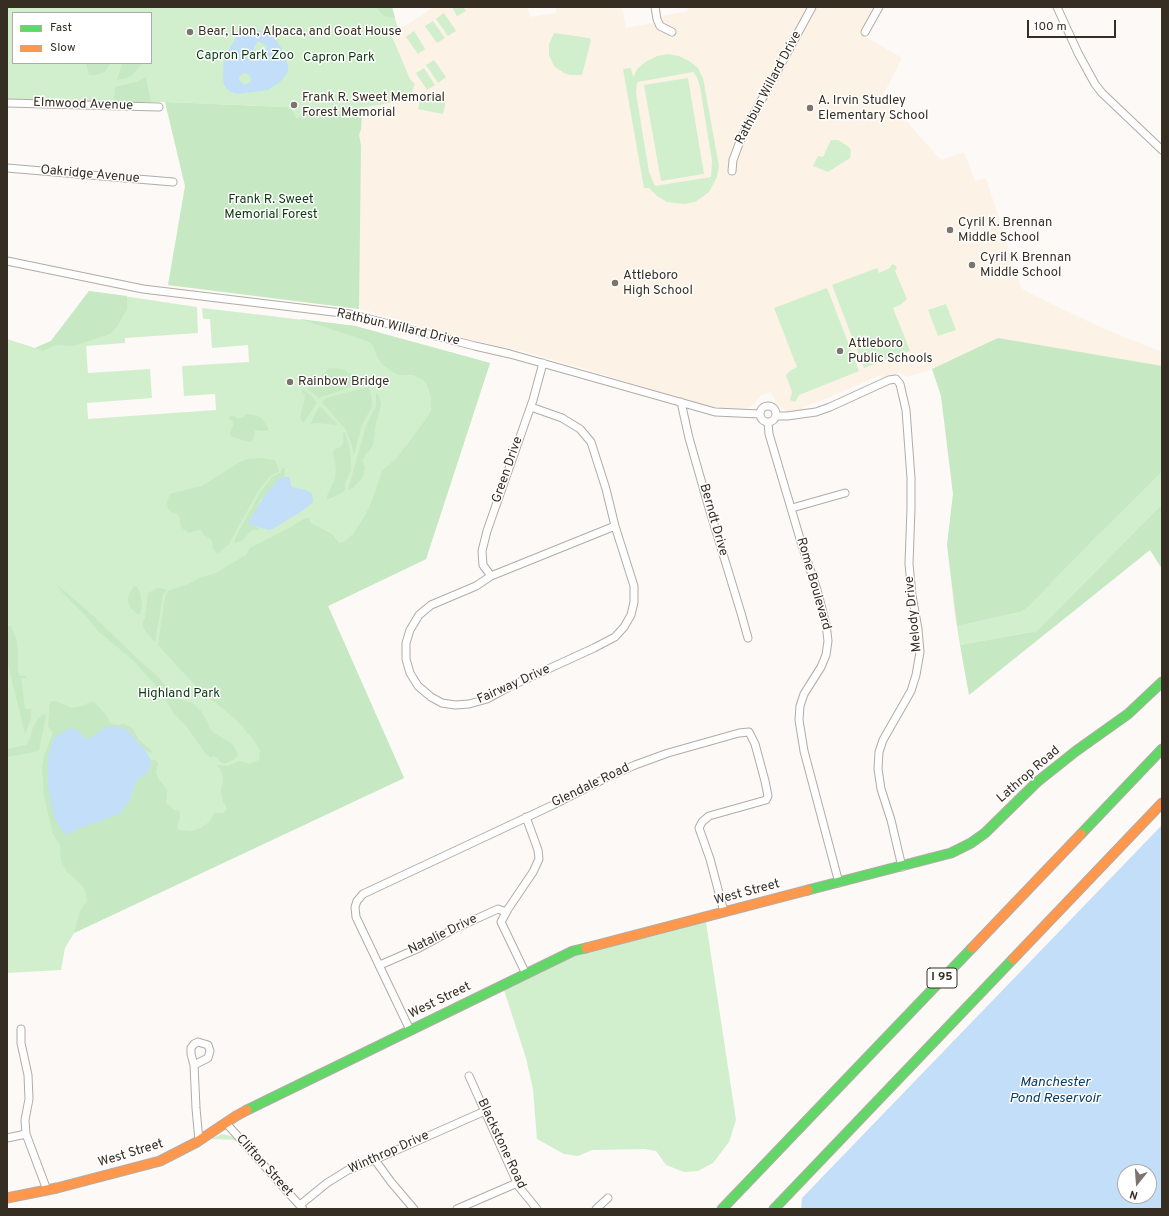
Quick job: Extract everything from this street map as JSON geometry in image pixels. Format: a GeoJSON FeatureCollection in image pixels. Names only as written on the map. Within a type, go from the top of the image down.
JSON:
{"type":"FeatureCollection","features":[{"type":"Feature","properties":{"kind":"main road","name":"Lathrop Road"},"geometry":{"type":"LineString","coordinates":[[902,866],[951,853],[971,843],[985,833],[1034,785],[1076,751],[1128,714],[1162,682]]}},
{"type":"Feature","properties":{"kind":"main road","name":"I 95"},"geometry":{"type":"LineString","coordinates":[[722,1209],[1162,749]]}},
{"type":"Feature","properties":{"kind":"main road"},"geometry":{"type":"LineString","coordinates":[[774,1209],[1162,803]]}},
{"type":"Feature","properties":{"kind":"main road","name":"West Street"},"geometry":{"type":"LineString","coordinates":[[7,1198],[47,1190],[160,1161],[199,1140],[236,1116],[573,951],[902,866]]}},
{"type":"Feature","properties":{"kind":"street"},"geometry":{"type":"LineString","coordinates":[[655,7],[660,26],[672,32]]}},
{"type":"Feature","properties":{"kind":"street","name":"Rathbun Willard Drive"},"geometry":{"type":"LineString","coordinates":[[732,171],[733,160],[742,136],[812,7]]}},
{"type":"Feature","properties":{"kind":"street"},"geometry":{"type":"LineString","coordinates":[[865,32],[879,7]]}},
{"type":"Feature","properties":{"kind":"street"},"geometry":{"type":"LineString","coordinates":[[1058,7],[1078,53],[1095,84],[1102,93],[1162,150]]}},
{"type":"Feature","properties":{"kind":"street","name":"Elmwood Avenue"},"geometry":{"type":"LineString","coordinates":[[7,102],[160,107]]}},
{"type":"Feature","properties":{"kind":"street","name":"Oakridge Avenue"},"geometry":{"type":"LineString","coordinates":[[7,168],[174,182]]}},
{"type":"Feature","properties":{"kind":"street","name":"Rathbun Willard Drive"},"geometry":{"type":"LineString","coordinates":[[7,261],[144,289],[350,314],[543,363],[715,412],[760,414],[763,408],[767,406],[775,409],[777,416]]}},
{"type":"Feature","properties":{"kind":"street","name":"Green Drive"},"geometry":{"type":"LineString","coordinates":[[490,576],[483,565],[482,550],[487,531],[530,407],[543,363]]}},
{"type":"Feature","properties":{"kind":"street","name":"Melody Drive"},"geometry":{"type":"LineString","coordinates":[[777,416],[816,412],[830,408],[889,380],[896,379],[900,384],[906,410],[908,434],[911,508],[909,564],[920,652],[916,675],[911,691],[883,740],[879,752],[878,769],[881,789],[891,820],[902,866]]}},
{"type":"Feature","properties":{"kind":"street","name":"Berndt Drive"},"geometry":{"type":"LineString","coordinates":[[681,402],[689,438],[748,638]]}},
{"type":"Feature","properties":{"kind":"street","name":"Fairway Drive"},"geometry":{"type":"LineString","coordinates":[[530,407],[562,418],[580,429],[590,442],[606,489],[615,526],[634,586],[631,615],[624,627],[615,637],[511,686],[487,699],[470,704],[455,705],[442,703],[431,697],[418,686],[410,673],[406,659],[406,643],[410,630],[419,615],[431,605],[476,586],[490,576],[615,526]]}},
{"type":"Feature","properties":{"kind":"street"},"geometry":{"type":"LineString","coordinates":[[760,414],[762,419],[768,422],[773,421],[777,416]]}},
{"type":"Feature","properties":{"kind":"street","name":"Rome Boulevard"},"geometry":{"type":"LineString","coordinates":[[768,422],[769,434],[826,624],[828,641],[826,655],[821,667],[804,694],[800,706],[799,720],[804,751],[839,883]]}},
{"type":"Feature","properties":{"kind":"street"},"geometry":{"type":"LineString","coordinates":[[792,508],[845,493]]}},
{"type":"Feature","properties":{"kind":"street","name":"Glendale Road"},"geometry":{"type":"LineString","coordinates":[[410,1030],[356,917],[355,907],[357,901],[363,894],[635,765],[668,753],[739,733],[749,732],[756,744],[768,796],[766,800],[709,816],[702,822],[699,828],[710,859],[724,912]]}},
{"type":"Feature","properties":{"kind":"street"},"geometry":{"type":"LineString","coordinates":[[526,817],[538,850],[539,859],[533,872],[501,922],[526,974]]}},
{"type":"Feature","properties":{"kind":"street","name":"Natalie Drive"},"geometry":{"type":"LineString","coordinates":[[380,965],[419,948],[454,929],[498,909],[506,912]]}},
{"type":"Feature","properties":{"kind":"street"},"geometry":{"type":"LineString","coordinates":[[21,1029],[21,1043],[28,1075],[29,1099],[25,1120],[26,1134],[47,1190]]}},
{"type":"Feature","properties":{"kind":"street"},"geometry":{"type":"LineString","coordinates":[[194,1065],[199,1140]]}},
{"type":"Feature","properties":{"kind":"street","name":"Blackstone Road"},"geometry":{"type":"LineString","coordinates":[[469,1076],[517,1183],[537,1209]]}},
{"type":"Feature","properties":{"kind":"street","name":"Winthrop Drive"},"geometry":{"type":"LineString","coordinates":[[302,1207],[327,1183],[348,1170],[375,1160],[485,1111]]}},
{"type":"Feature","properties":{"kind":"street","name":"Clifton Street"},"geometry":{"type":"LineString","coordinates":[[226,1123],[302,1207]]}},
{"type":"Feature","properties":{"kind":"street"},"geometry":{"type":"LineString","coordinates":[[7,1138],[26,1134]]}},
{"type":"Feature","properties":{"kind":"street"},"geometry":{"type":"LineString","coordinates":[[375,1160],[414,1209]]}},
{"type":"Feature","properties":{"kind":"street"},"geometry":{"type":"LineString","coordinates":[[457,1209],[517,1183]]}},
{"type":"Feature","properties":{"kind":"street"},"geometry":{"type":"LineString","coordinates":[[596,1209],[608,1198]]}},
{"type":"Feature","properties":{"kind":"shaded area","name":"Attleboro Public Schools"},"geometry":{"type":"Polygon","coordinates":[[[435,7],[528,7],[530,17],[556,13],[556,8],[562,7],[622,7],[626,28],[663,21],[662,16],[688,11],[687,7],[874,7],[860,34],[902,58],[883,95],[941,160],[964,152],[975,181],[986,178],[1021,288],[1102,328],[1162,352],[1162,569],[1150,550],[969,695],[954,611],[947,545],[953,494],[941,396],[932,369],[907,377],[899,372],[882,379],[880,375],[828,398],[803,407],[804,411],[786,411],[776,403],[771,392],[761,395],[754,404],[747,408],[729,410],[717,409],[518,350],[467,339],[361,309],[168,285],[185,186],[165,102],[344,110],[362,108],[380,103],[415,84],[410,79],[391,34],[435,7]]]}},
{"type":"Feature","properties":{"kind":"green space","name":"Capron Park"},"geometry":{"type":"Polygon","coordinates":[[[7,7],[392,7],[398,29],[391,34],[410,79],[415,84],[411,94],[405,100],[362,108],[362,112],[340,114],[321,113],[318,116],[296,118],[293,111],[287,107],[165,102],[93,102],[7,99],[7,7]]]}},
{"type":"Feature","properties":{"kind":"green space"},"geometry":{"type":"Polygon","coordinates":[[[376,7],[392,7],[395,18],[384,16],[376,7]]]}},
{"type":"Feature","properties":{"kind":"green space"},"geometry":{"type":"Polygon","coordinates":[[[452,7],[463,7],[466,11],[457,16],[452,7]]]}},
{"type":"Feature","properties":{"kind":"green space"},"geometry":{"type":"Polygon","coordinates":[[[444,13],[456,31],[448,36],[436,19],[444,13]]]}},
{"type":"Feature","properties":{"kind":"green space"},"geometry":{"type":"Polygon","coordinates":[[[433,21],[445,38],[437,43],[425,26],[433,21]]]}},
{"type":"Feature","properties":{"kind":"green space"},"geometry":{"type":"Polygon","coordinates":[[[414,31],[425,49],[418,54],[406,37],[414,31]]]}},
{"type":"Feature","properties":{"kind":"green space"},"geometry":{"type":"Polygon","coordinates":[[[554,33],[589,38],[591,40],[582,75],[570,75],[554,66],[549,55],[549,44],[554,33]]]}},
{"type":"Feature","properties":{"kind":"green space"},"geometry":{"type":"Polygon","coordinates":[[[668,54],[679,56],[698,68],[703,78],[719,166],[717,177],[709,192],[695,202],[684,204],[667,202],[657,196],[649,188],[644,188],[623,69],[631,68],[633,77],[638,68],[657,56],[668,54]],[[693,72],[637,83],[636,93],[649,172],[655,186],[711,177],[712,161],[697,77],[693,72]]]}},
{"type":"Feature","properties":{"kind":"green space"},"geometry":{"type":"Polygon","coordinates":[[[434,60],[446,77],[438,83],[426,65],[434,60]]]}},
{"type":"Feature","properties":{"kind":"green space"},"geometry":{"type":"Polygon","coordinates":[[[86,64],[110,64],[105,72],[89,75],[86,64]]]}},
{"type":"Feature","properties":{"kind":"green space"},"geometry":{"type":"Polygon","coordinates":[[[122,64],[142,64],[131,76],[117,80],[122,64]]]}},
{"type":"Feature","properties":{"kind":"green space"},"geometry":{"type":"Polygon","coordinates":[[[424,68],[435,85],[427,90],[416,73],[424,68]]]}},
{"type":"Feature","properties":{"kind":"green space"},"geometry":{"type":"Polygon","coordinates":[[[147,77],[146,79],[151,102],[114,102],[115,87],[136,82],[147,77]]]}},
{"type":"Feature","properties":{"kind":"green space"},"geometry":{"type":"Polygon","coordinates":[[[688,78],[704,174],[661,181],[644,85],[688,78]]]}},
{"type":"Feature","properties":{"kind":"green space"},"geometry":{"type":"Polygon","coordinates":[[[421,95],[446,100],[443,114],[418,109],[421,95]]]}},
{"type":"Feature","properties":{"kind":"green space","name":"Frank R. Sweet Memorial Forest"},"geometry":{"type":"Polygon","coordinates":[[[165,102],[287,107],[293,111],[296,118],[300,117],[304,112],[314,113],[318,116],[320,113],[340,114],[362,112],[361,130],[359,134],[361,146],[359,309],[168,285],[185,186],[165,102]]]}},
{"type":"Feature","properties":{"kind":"green space"},"geometry":{"type":"Polygon","coordinates":[[[831,140],[838,140],[851,150],[850,158],[828,172],[813,166],[818,156],[823,157],[831,140]]]}},
{"type":"Feature","properties":{"kind":"green space"},"geometry":{"type":"Polygon","coordinates":[[[893,264],[897,267],[895,271],[907,299],[900,305],[893,308],[910,351],[864,368],[832,285],[877,268],[879,273],[890,268],[893,264]]]}},
{"type":"Feature","properties":{"kind":"green space"},"geometry":{"type":"Polygon","coordinates":[[[827,288],[859,371],[799,395],[795,402],[790,400],[792,392],[786,375],[797,367],[774,308],[827,288]]]}},
{"type":"Feature","properties":{"kind":"green space","name":"Highland Park"},"geometry":{"type":"Polygon","coordinates":[[[89,291],[197,307],[198,333],[125,338],[125,343],[86,346],[88,373],[150,369],[152,398],[87,403],[88,419],[216,410],[215,394],[184,396],[182,366],[249,362],[248,345],[212,348],[210,319],[203,319],[202,308],[355,326],[490,363],[426,559],[328,606],[404,778],[74,933],[65,948],[61,970],[7,973],[7,339],[35,348],[51,341],[89,291]]]}},
{"type":"Feature","properties":{"kind":"green space"},"geometry":{"type":"Polygon","coordinates":[[[89,291],[127,296],[127,309],[116,328],[110,334],[73,346],[56,345],[43,351],[35,348],[51,341],[89,291]]]}},
{"type":"Feature","properties":{"kind":"green space"},"geometry":{"type":"Polygon","coordinates":[[[946,304],[956,330],[938,336],[928,310],[946,304]]]}},
{"type":"Feature","properties":{"kind":"green space"},"geometry":{"type":"Polygon","coordinates":[[[300,319],[355,326],[490,363],[426,559],[328,606],[404,778],[74,933],[80,911],[87,901],[85,890],[78,881],[68,873],[61,861],[60,845],[53,834],[44,796],[42,767],[44,756],[53,733],[48,726],[50,702],[56,701],[72,708],[94,702],[107,716],[110,723],[118,725],[124,724],[132,728],[139,740],[152,752],[150,753],[146,751],[127,730],[106,727],[89,739],[84,737],[79,731],[68,834],[130,800],[137,780],[149,771],[151,760],[156,760],[158,764],[156,772],[158,778],[167,790],[166,803],[173,809],[180,812],[180,818],[177,826],[179,830],[192,831],[201,828],[210,821],[215,813],[223,813],[227,809],[223,801],[221,791],[223,779],[221,770],[217,765],[228,766],[239,761],[250,764],[259,760],[260,750],[254,740],[236,720],[216,703],[201,693],[158,645],[165,596],[168,591],[188,584],[201,577],[214,574],[246,555],[250,548],[304,519],[309,518],[311,523],[332,534],[339,543],[344,542],[354,533],[366,514],[382,471],[396,459],[431,411],[431,397],[427,385],[423,380],[413,375],[399,375],[391,371],[382,364],[377,357],[373,345],[367,341],[300,319]]]}},
{"type":"Feature","properties":{"kind":"green space"},"geometry":{"type":"Polygon","coordinates":[[[998,338],[1162,366],[1162,472],[1026,609],[1020,612],[957,626],[947,545],[953,494],[941,396],[932,369],[998,338]]]}},
{"type":"Feature","properties":{"kind":"green space"},"geometry":{"type":"Polygon","coordinates":[[[329,368],[342,369],[364,382],[319,398],[307,389],[318,383],[323,374],[329,368]]]}},
{"type":"Feature","properties":{"kind":"green space"},"geometry":{"type":"Polygon","coordinates":[[[369,387],[372,407],[362,424],[354,455],[346,430],[322,402],[329,397],[369,387]]]}},
{"type":"Feature","properties":{"kind":"green space"},"geometry":{"type":"Polygon","coordinates":[[[302,389],[311,395],[317,403],[303,423],[301,413],[305,399],[302,389]]]}},
{"type":"Feature","properties":{"kind":"green space"},"geometry":{"type":"Polygon","coordinates":[[[376,392],[379,396],[381,405],[376,423],[373,445],[362,460],[365,468],[362,478],[354,487],[348,490],[366,426],[376,406],[376,392]]]}},
{"type":"Feature","properties":{"kind":"green space"},"geometry":{"type":"Polygon","coordinates":[[[319,407],[322,408],[338,425],[317,423],[310,424],[319,407]]]}},
{"type":"Feature","properties":{"kind":"green space"},"geometry":{"type":"Polygon","coordinates":[[[247,414],[258,416],[263,420],[268,428],[267,431],[255,430],[253,440],[250,442],[232,437],[230,433],[233,421],[228,418],[232,415],[238,419],[247,414]]]}},
{"type":"Feature","properties":{"kind":"green space"},"geometry":{"type":"Polygon","coordinates":[[[345,432],[350,451],[351,470],[345,483],[345,490],[327,500],[327,496],[335,479],[336,469],[333,453],[335,449],[341,447],[343,443],[343,433],[345,432]]]}},
{"type":"Feature","properties":{"kind":"green space"},"geometry":{"type":"Polygon","coordinates":[[[262,458],[275,460],[279,470],[271,475],[259,490],[228,545],[220,552],[217,553],[213,549],[212,540],[204,535],[202,531],[199,530],[189,533],[182,528],[180,518],[177,514],[168,509],[167,502],[170,494],[202,486],[240,462],[248,459],[262,458]]]}},
{"type":"Feature","properties":{"kind":"green space"},"geometry":{"type":"Polygon","coordinates":[[[283,467],[285,469],[284,477],[280,478],[259,502],[255,514],[250,518],[251,525],[259,529],[251,531],[241,541],[235,543],[236,536],[260,493],[272,477],[280,473],[283,467]]]}},
{"type":"Feature","properties":{"kind":"green space"},"geometry":{"type":"Polygon","coordinates":[[[1162,472],[1162,504],[1037,631],[960,645],[957,626],[1020,612],[1026,609],[1162,472]]]}},
{"type":"Feature","properties":{"kind":"green space"},"geometry":{"type":"Polygon","coordinates":[[[1162,504],[1162,569],[1150,550],[969,695],[960,645],[1037,631],[1162,504]]]}},
{"type":"Feature","properties":{"kind":"green space"},"geometry":{"type":"Polygon","coordinates":[[[55,583],[93,616],[157,676],[171,692],[182,700],[194,704],[200,710],[210,729],[234,746],[238,754],[234,760],[222,763],[216,757],[213,756],[211,758],[173,712],[161,692],[150,679],[133,660],[99,632],[55,583]]]}},
{"type":"Feature","properties":{"kind":"green space"},"geometry":{"type":"Polygon","coordinates":[[[134,586],[137,587],[140,592],[142,606],[140,614],[137,614],[130,607],[128,599],[134,586]]]}},
{"type":"Feature","properties":{"kind":"green space"},"geometry":{"type":"Polygon","coordinates":[[[157,588],[165,589],[166,591],[163,595],[155,642],[143,627],[143,622],[148,593],[157,588]]]}},
{"type":"Feature","properties":{"kind":"green space"},"geometry":{"type":"Polygon","coordinates":[[[7,626],[11,626],[17,641],[18,672],[20,676],[26,676],[26,678],[21,678],[25,709],[33,709],[31,711],[31,718],[25,734],[7,660],[7,626]]]}},
{"type":"Feature","properties":{"kind":"green space"},"geometry":{"type":"Polygon","coordinates":[[[44,714],[46,716],[39,751],[7,757],[7,749],[26,745],[28,743],[37,720],[44,714]]]}},
{"type":"Feature","properties":{"kind":"green space"},"geometry":{"type":"Polygon","coordinates":[[[706,922],[736,1120],[729,1142],[713,1163],[698,1171],[684,1172],[666,1165],[656,1151],[645,1149],[592,1150],[578,1156],[564,1154],[537,1139],[533,1089],[526,1058],[504,990],[568,958],[706,922]]]}},
{"type":"Feature","properties":{"kind":"green space"},"geometry":{"type":"Polygon","coordinates":[[[222,1134],[231,1136],[236,1140],[211,1139],[222,1134]]]}},
{"type":"Feature","properties":{"kind":"water"},"geometry":{"type":"Polygon","coordinates":[[[254,28],[267,33],[275,39],[282,49],[288,66],[288,72],[280,82],[268,90],[236,94],[229,91],[224,85],[224,58],[237,36],[247,29],[254,28]],[[258,41],[253,49],[263,55],[267,46],[258,41]],[[244,73],[240,76],[239,80],[245,85],[250,82],[251,78],[248,74],[244,73]]]}},
{"type":"Feature","properties":{"kind":"water"},"geometry":{"type":"Polygon","coordinates":[[[288,477],[290,479],[292,487],[306,490],[312,494],[313,502],[305,509],[273,529],[269,530],[248,523],[265,495],[280,478],[288,477]]]}},
{"type":"Feature","properties":{"kind":"water"},"geometry":{"type":"Polygon","coordinates":[[[116,726],[127,730],[146,751],[151,760],[149,771],[137,780],[130,800],[119,814],[75,830],[68,835],[61,830],[54,817],[48,787],[48,756],[54,738],[66,730],[73,728],[89,739],[106,727],[116,726]]]}},
{"type":"Feature","properties":{"kind":"water","name":"Manchester Pond Reservoir"},"geometry":{"type":"Polygon","coordinates":[[[1162,825],[1162,1209],[801,1209],[802,1198],[1162,825]]]}},
{"type":"Feature","properties":{"kind":"traffic: fast"},"geometry":{"type":"LineString","coordinates":[[808,890],[951,853],[971,843],[985,833],[1037,782],[1076,751],[1128,714],[1162,682]]}},
{"type":"Feature","properties":{"kind":"traffic: fast"},"geometry":{"type":"LineString","coordinates":[[1081,834],[1162,749]]}},
{"type":"Feature","properties":{"kind":"traffic: fast"},"geometry":{"type":"LineString","coordinates":[[247,1110],[573,951],[586,948]]}},
{"type":"Feature","properties":{"kind":"traffic: fast"},"geometry":{"type":"LineString","coordinates":[[722,1209],[972,948]]}},
{"type":"Feature","properties":{"kind":"traffic: fast"},"geometry":{"type":"LineString","coordinates":[[774,1209],[1013,959]]}},
{"type":"Feature","properties":{"kind":"traffic: slow"},"geometry":{"type":"LineString","coordinates":[[1013,959],[1162,803]]}},
{"type":"Feature","properties":{"kind":"traffic: slow"},"geometry":{"type":"LineString","coordinates":[[972,948],[1081,834]]}},
{"type":"Feature","properties":{"kind":"traffic: slow"},"geometry":{"type":"LineString","coordinates":[[586,948],[808,890]]}},
{"type":"Feature","properties":{"kind":"traffic: slow"},"geometry":{"type":"LineString","coordinates":[[7,1198],[57,1188],[160,1161],[197,1142],[247,1110]]}},
{"type":"Feature","properties":{"kind":"place","name":"Bear, Lion, Alpaca, and Goat House"},"geometry":{"type":"Point","coordinates":[190,32]}},
{"type":"Feature","properties":{"kind":"place","name":"Frank R. Sweet Memorial Forest Memorial"},"geometry":{"type":"Point","coordinates":[294,105]}},
{"type":"Feature","properties":{"kind":"place","name":"A. Irvin Studley Elementary School"},"geometry":{"type":"Point","coordinates":[810,108]}},
{"type":"Feature","properties":{"kind":"place","name":"Cyril K. Brennan Middle School"},"geometry":{"type":"Point","coordinates":[950,230]}},
{"type":"Feature","properties":{"kind":"place","name":"Cyril K Brennan Middle School"},"geometry":{"type":"Point","coordinates":[972,265]}},
{"type":"Feature","properties":{"kind":"place","name":"Attleboro High School"},"geometry":{"type":"Point","coordinates":[615,283]}},
{"type":"Feature","properties":{"kind":"place","name":"Attleboro Public Schools"},"geometry":{"type":"Point","coordinates":[840,351]}},
{"type":"Feature","properties":{"kind":"place","name":"Rainbow Bridge"},"geometry":{"type":"Point","coordinates":[290,382]}},
{"type":"Feature","properties":{"kind":"park label","name":"Capron Park Zoo"},"geometry":{"type":"Point","coordinates":[245,56]}}]}
